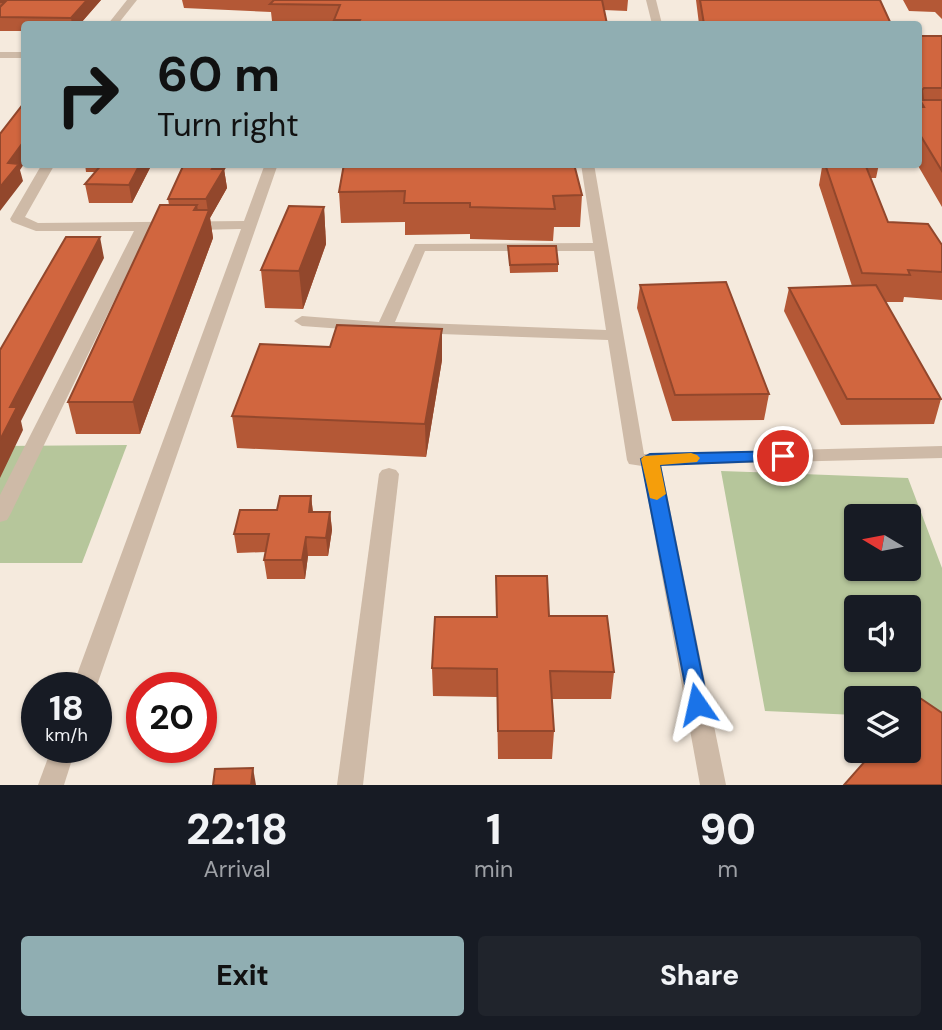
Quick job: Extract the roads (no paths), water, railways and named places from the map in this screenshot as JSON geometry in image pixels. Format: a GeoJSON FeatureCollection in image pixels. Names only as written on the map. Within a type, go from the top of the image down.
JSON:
{"type":"FeatureCollection","features":[{"type":"Feature","properties":{"kind":"street"},"geometry":{"type":"LineString","coordinates":[[115,21],[132,0]]}},
{"type":"Feature","properties":{"kind":"street"},"geometry":{"type":"LineString","coordinates":[[651,0],[656,21]]}},
{"type":"Feature","properties":{"kind":"street"},"geometry":{"type":"LineString","coordinates":[[0,55],[21,55]]}},
{"type":"Feature","properties":{"kind":"street"},"geometry":{"type":"LineString","coordinates":[[47,168],[17,219],[21,223],[36,227],[250,225]]}},
{"type":"Feature","properties":{"kind":"street"},"geometry":{"type":"LineString","coordinates":[[90,672],[271,168]]}},
{"type":"Feature","properties":{"kind":"street"},"geometry":{"type":"LineString","coordinates":[[588,168],[636,460],[942,452]]}},
{"type":"Feature","properties":{"kind":"street"},"geometry":{"type":"LineString","coordinates":[[0,515],[143,227]]}},
{"type":"Feature","properties":{"kind":"street"},"geometry":{"type":"LineString","coordinates":[[384,327],[420,247],[601,247]]}},
{"type":"Feature","properties":{"kind":"street"},"geometry":{"type":"LineString","coordinates":[[303,321],[384,327],[616,335]]}},
{"type":"Feature","properties":{"kind":"street"},"geometry":{"type":"LineString","coordinates":[[650,459],[713,785]]}},
{"type":"Feature","properties":{"kind":"street"},"geometry":{"type":"LineString","coordinates":[[350,785],[389,474]]}},
{"type":"Feature","properties":{"kind":"street"},"geometry":{"type":"LineString","coordinates":[[51,785],[59,763]]}}]}
